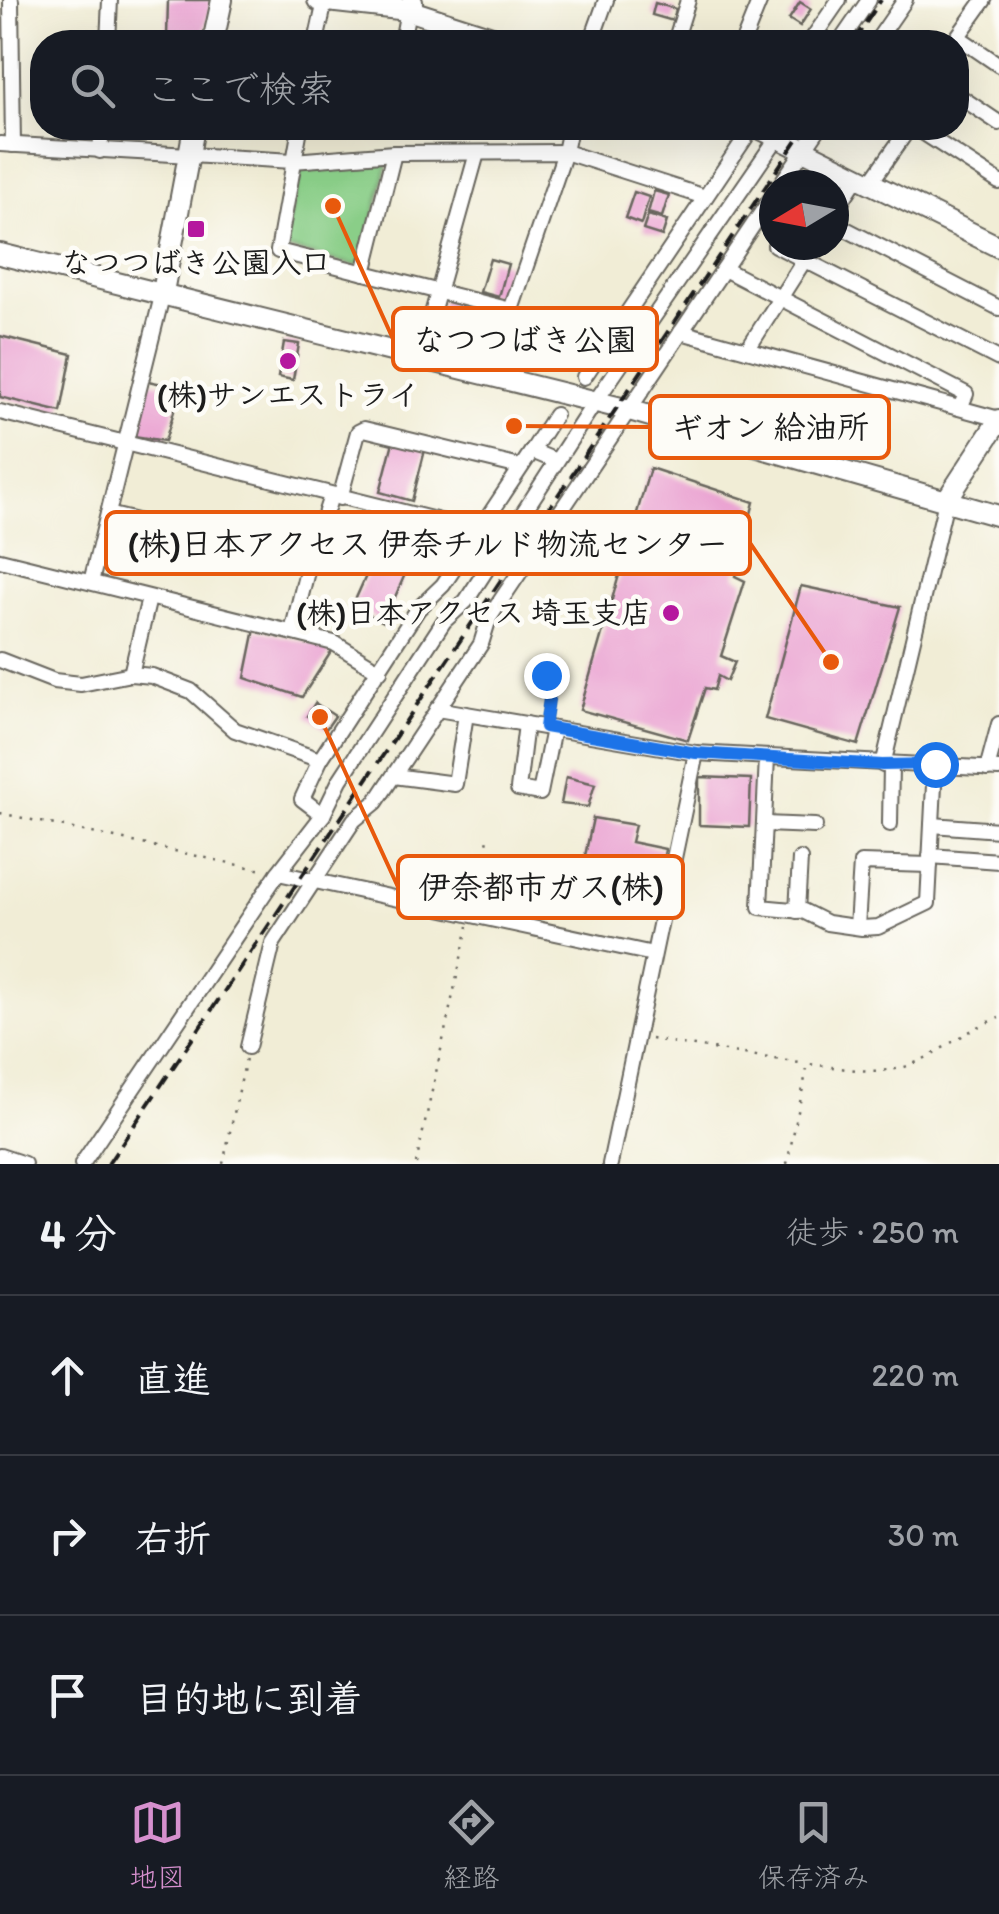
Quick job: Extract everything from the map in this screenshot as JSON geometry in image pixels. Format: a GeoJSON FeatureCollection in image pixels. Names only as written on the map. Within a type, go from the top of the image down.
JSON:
{"type":"FeatureCollection","features":[{"type":"Feature","properties":{"kind":"street"},"geometry":{"type":"LineString","coordinates":[[11,0],[6,144],[293,161],[394,154],[565,152],[705,197]]}},
{"type":"Feature","properties":{"kind":"street"},"geometry":{"type":"LineString","coordinates":[[109,30],[110,0]]}},
{"type":"Feature","properties":{"kind":"street"},"geometry":{"type":"LineString","coordinates":[[215,30],[222,0]]}},
{"type":"Feature","properties":{"kind":"street"},"geometry":{"type":"LineString","coordinates":[[317,30],[321,0],[410,5],[476,30]]}},
{"type":"Feature","properties":{"kind":"street"},"geometry":{"type":"LineString","coordinates":[[595,30],[606,0]]}},
{"type":"Feature","properties":{"kind":"street"},"geometry":{"type":"LineString","coordinates":[[679,30],[688,0]]}},
{"type":"Feature","properties":{"kind":"street"},"geometry":{"type":"LineString","coordinates":[[749,30],[760,0]]}},
{"type":"Feature","properties":{"kind":"street"},"geometry":{"type":"LineString","coordinates":[[818,30],[839,0]]}},
{"type":"Feature","properties":{"kind":"street"},"geometry":{"type":"LineString","coordinates":[[848,30],[869,0]]}},
{"type":"Feature","properties":{"kind":"street"},"geometry":{"type":"LineString","coordinates":[[886,30],[904,0]]}},
{"type":"Feature","properties":{"kind":"street"},"geometry":{"type":"LineString","coordinates":[[963,30],[984,0]]}},
{"type":"Feature","properties":{"kind":"street"},"geometry":{"type":"LineString","coordinates":[[992,0],[999,5]]}},
{"type":"Feature","properties":{"kind":"street"},"geometry":{"type":"LineString","coordinates":[[405,30],[410,5]]}},
{"type":"Feature","properties":{"kind":"street"},"geometry":{"type":"LineString","coordinates":[[969,48],[999,65]]}},
{"type":"Feature","properties":{"kind":"street"},"geometry":{"type":"LineString","coordinates":[[969,103],[999,123]]}},
{"type":"Feature","properties":{"kind":"street"},"geometry":{"type":"LineString","coordinates":[[100,150],[101,140]]}},
{"type":"Feature","properties":{"kind":"street"},"geometry":{"type":"LineString","coordinates":[[91,582],[163,292],[191,140]]}},
{"type":"Feature","properties":{"kind":"street"},"geometry":{"type":"LineString","coordinates":[[297,140],[278,250],[511,310],[568,140]]}},
{"type":"Feature","properties":{"kind":"street"},"geometry":{"type":"LineString","coordinates":[[584,377],[720,175],[757,140]]}},
{"type":"Feature","properties":{"kind":"street"},"geometry":{"type":"LineString","coordinates":[[82,1164],[278,873],[322,816],[350,764],[444,621],[466,601],[556,460],[742,188],[764,140]]}},
{"type":"Feature","properties":{"kind":"street"},"geometry":{"type":"LineString","coordinates":[[787,140],[999,247]]}},
{"type":"Feature","properties":{"kind":"street"},"geometry":{"type":"LineString","coordinates":[[790,170],[810,140]]}},
{"type":"Feature","properties":{"kind":"street"},"geometry":{"type":"LineString","coordinates":[[849,196],[901,140]]}},
{"type":"Feature","properties":{"kind":"street"},"geometry":{"type":"LineString","coordinates":[[932,140],[999,182]]}},
{"type":"Feature","properties":{"kind":"street"},"geometry":{"type":"LineString","coordinates":[[420,357],[477,153]]}},
{"type":"Feature","properties":{"kind":"street"},"geometry":{"type":"LineString","coordinates":[[364,273],[394,154]]}},
{"type":"Feature","properties":{"kind":"street"},"geometry":{"type":"LineString","coordinates":[[720,175],[742,188]]}},
{"type":"Feature","properties":{"kind":"street"},"geometry":{"type":"LineString","coordinates":[[248,1047],[273,942],[354,820],[376,802],[394,776],[480,644],[489,618],[759,216]]}},
{"type":"Feature","properties":{"kind":"street"},"geometry":{"type":"LineString","coordinates":[[749,231],[759,237]]}},
{"type":"Feature","properties":{"kind":"street"},"geometry":{"type":"LineString","coordinates":[[849,231],[999,308]]}},
{"type":"Feature","properties":{"kind":"street"},"geometry":{"type":"LineString","coordinates":[[0,254],[629,410],[999,516]]}},
{"type":"Feature","properties":{"kind":"street"},"geometry":{"type":"LineString","coordinates":[[747,350],[804,260],[999,359]]}},
{"type":"Feature","properties":{"kind":"street"},"geometry":{"type":"LineString","coordinates":[[724,268],[966,394],[960,408]]}},
{"type":"Feature","properties":{"kind":"street"},"geometry":{"type":"LineString","coordinates":[[681,332],[999,420],[946,501],[887,765],[890,824]]}},
{"type":"Feature","properties":{"kind":"street"},"geometry":{"type":"LineString","coordinates":[[0,412],[480,532]]}},
{"type":"Feature","properties":{"kind":"street"},"geometry":{"type":"LineString","coordinates":[[322,816],[302,799],[320,760],[418,609],[443,585],[480,532],[555,414]]}},
{"type":"Feature","properties":{"kind":"street"},"geometry":{"type":"LineString","coordinates":[[292,632],[308,564],[358,432],[364,429],[520,467]]}},
{"type":"Feature","properties":{"kind":"street"},"geometry":{"type":"LineString","coordinates":[[532,451],[556,460]]}},
{"type":"Feature","properties":{"kind":"street"},"geometry":{"type":"LineString","coordinates":[[108,514],[308,564]]}},
{"type":"Feature","properties":{"kind":"street"},"geometry":{"type":"LineString","coordinates":[[0,560],[334,643],[380,671]]}},
{"type":"Feature","properties":{"kind":"street"},"geometry":{"type":"LineString","coordinates":[[131,674],[149,598]]}},
{"type":"Feature","properties":{"kind":"street"},"geometry":{"type":"LineString","coordinates":[[0,660],[54,681],[81,684],[131,674],[152,676],[191,691],[235,730],[320,760]]}},
{"type":"Feature","properties":{"kind":"street"},"geometry":{"type":"LineString","coordinates":[[438,709],[696,753],[993,769],[999,724]]}},
{"type":"Feature","properties":{"kind":"street"},"geometry":{"type":"LineString","coordinates":[[394,776],[455,784],[466,714]]}},
{"type":"Feature","properties":{"kind":"street"},"geometry":{"type":"LineString","coordinates":[[526,724],[518,789],[540,793],[549,728]]}},
{"type":"Feature","properties":{"kind":"street"},"geometry":{"type":"LineString","coordinates":[[610,1164],[696,753]]}},
{"type":"Feature","properties":{"kind":"street"},"geometry":{"type":"LineString","coordinates":[[767,758],[760,908],[797,911],[827,923],[857,928],[878,927],[928,903],[935,764]]}},
{"type":"Feature","properties":{"kind":"street"},"geometry":{"type":"LineString","coordinates":[[764,824],[816,826]]}},
{"type":"Feature","properties":{"kind":"street"},"geometry":{"type":"LineString","coordinates":[[932,825],[999,830]]}},
{"type":"Feature","properties":{"kind":"street"},"geometry":{"type":"LineString","coordinates":[[797,911],[800,859]]}},
{"type":"Feature","properties":{"kind":"street"},"geometry":{"type":"LineString","coordinates":[[857,928],[860,864],[999,861]]}},
{"type":"Feature","properties":{"kind":"street"},"geometry":{"type":"LineString","coordinates":[[278,873],[653,954]]}},
{"type":"Feature","properties":{"kind":"street"},"geometry":{"type":"LineString","coordinates":[[0,1156],[24,1164]]}},
{"type":"Feature","properties":{"kind":"lane"},"geometry":{"type":"LineString","coordinates":[[546,675],[551,685],[549,728]]}},
{"type":"Feature","properties":{"kind":"path"},"geometry":{"type":"LineString","coordinates":[[0,813],[278,873]]}},
{"type":"Feature","properties":{"kind":"path"},"geometry":{"type":"LineString","coordinates":[[416,1164],[488,839]]}},
{"type":"Feature","properties":{"kind":"path"},"geometry":{"type":"LineString","coordinates":[[636,1037],[874,1071],[904,1067],[999,1018]]}},
{"type":"Feature","properties":{"kind":"path"},"geometry":{"type":"LineString","coordinates":[[223,1164],[248,1047]]}},
{"type":"Feature","properties":{"kind":"path"},"geometry":{"type":"LineString","coordinates":[[788,1164],[808,1064]]}},
{"type":"Feature","properties":{"kind":"green space"},"geometry":{"type":"Polygon","coordinates":[[[301,165],[388,165],[362,263],[355,266],[286,249],[282,243],[301,165]]]}},
{"type":"Feature","properties":{"kind":"building"},"geometry":{"type":"Polygon","coordinates":[[[168,0],[212,0],[205,30],[167,30],[168,0]]]}},
{"type":"Feature","properties":{"kind":"building"},"geometry":{"type":"Polygon","coordinates":[[[800,2],[811,9],[800,26],[789,19],[800,2]]]}},
{"type":"Feature","properties":{"kind":"building"},"geometry":{"type":"Polygon","coordinates":[[[655,3],[676,9],[673,21],[652,15],[655,3]]]}},
{"type":"Feature","properties":{"kind":"building"},"geometry":{"type":"Polygon","coordinates":[[[654,191],[669,195],[662,217],[648,213],[654,191]]]}},
{"type":"Feature","properties":{"kind":"building"},"geometry":{"type":"Polygon","coordinates":[[[634,192],[649,197],[641,224],[625,218],[634,192]]]}},
{"type":"Feature","properties":{"kind":"building"},"geometry":{"type":"Polygon","coordinates":[[[648,215],[667,221],[662,236],[643,230],[648,215]]]}},
{"type":"Feature","properties":{"kind":"building"},"geometry":{"type":"Polygon","coordinates":[[[490,259],[508,264],[499,297],[480,292],[490,259]]]}},
{"type":"Feature","properties":{"kind":"building"},"geometry":{"type":"Polygon","coordinates":[[[443,300],[503,316],[490,359],[429,343],[443,300]]]}},
{"type":"Feature","properties":{"kind":"building"},"geometry":{"type":"Polygon","coordinates":[[[0,336],[72,354],[61,412],[0,397],[0,336]]]}},
{"type":"Feature","properties":{"kind":"building"},"geometry":{"type":"Polygon","coordinates":[[[284,342],[299,344],[293,380],[278,377],[284,342]]]}},
{"type":"Feature","properties":{"kind":"building"},"geometry":{"type":"Polygon","coordinates":[[[148,381],[181,388],[165,441],[134,436],[148,381]]]}},
{"type":"Feature","properties":{"kind":"building"},"geometry":{"type":"Polygon","coordinates":[[[393,442],[425,450],[412,501],[380,492],[393,442]]]}},
{"type":"Feature","properties":{"kind":"building"},"geometry":{"type":"Polygon","coordinates":[[[650,468],[754,502],[735,576],[745,581],[721,656],[735,662],[727,681],[718,676],[714,690],[705,688],[688,740],[580,710],[650,468]]]}},
{"type":"Feature","properties":{"kind":"building"},"geometry":{"type":"Polygon","coordinates":[[[374,558],[406,572],[384,622],[352,607],[374,558]]]}},
{"type":"Feature","properties":{"kind":"building"},"geometry":{"type":"Polygon","coordinates":[[[801,586],[900,607],[858,745],[765,719],[801,586]]]}},
{"type":"Feature","properties":{"kind":"building"},"geometry":{"type":"Polygon","coordinates":[[[255,629],[333,649],[302,697],[245,678],[255,629]]]}},
{"type":"Feature","properties":{"kind":"building"},"geometry":{"type":"Polygon","coordinates":[[[315,703],[335,716],[326,729],[307,716],[315,703]]]}},
{"type":"Feature","properties":{"kind":"building"},"geometry":{"type":"Polygon","coordinates":[[[566,777],[595,784],[588,807],[561,804],[566,777]]]}},
{"type":"Feature","properties":{"kind":"building"},"geometry":{"type":"Polygon","coordinates":[[[699,777],[751,779],[749,827],[699,825],[699,777]]]}},
{"type":"Feature","properties":{"kind":"building"},"geometry":{"type":"Polygon","coordinates":[[[593,818],[635,825],[631,842],[665,849],[659,885],[624,881],[585,856],[593,818]]]}},
{"type":"Feature","properties":{"kind":"railway"},"geometry":{"type":"LineString","coordinates":[[861,30],[881,0]]}},
{"type":"Feature","properties":{"kind":"railway"},"geometry":{"type":"LineString","coordinates":[[108,1164],[797,140]]}},
{"type":"Feature","properties":{"kind":"place","name":"なつつばき公園"},"geometry":{"type":"Point","coordinates":[333,206]}},
{"type":"Feature","properties":{"kind":"place","name":"なつつばき公園入口"},"geometry":{"type":"Point","coordinates":[196,229]}},
{"type":"Feature","properties":{"kind":"place","name":"(株)サンエストライ"},"geometry":{"type":"Point","coordinates":[288,361]}},
{"type":"Feature","properties":{"kind":"place","name":"ギオン 給油所"},"geometry":{"type":"Point","coordinates":[514,426]}},
{"type":"Feature","properties":{"kind":"place","name":"(株)日本アクセス 埼玉支店"},"geometry":{"type":"Point","coordinates":[671,613]}},
{"type":"Feature","properties":{"kind":"place","name":"(株)日本アクセス 伊奈チルド物流センター"},"geometry":{"type":"Point","coordinates":[831,662]}},
{"type":"Feature","properties":{"kind":"place","name":"伊奈都市ガス(株)"},"geometry":{"type":"Point","coordinates":[320,717]}},
{"type":"Feature","properties":{"kind":"route"},"geometry":{"type":"LineString","coordinates":[[546,675],[551,685],[545,727],[696,753],[882,765],[935,764]]}}]}
